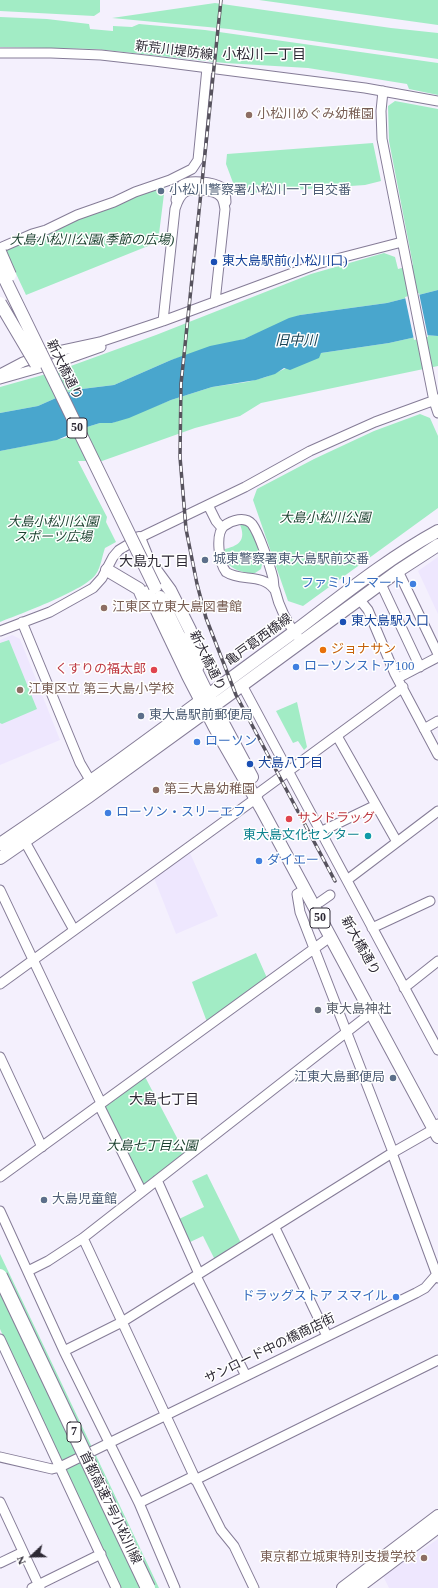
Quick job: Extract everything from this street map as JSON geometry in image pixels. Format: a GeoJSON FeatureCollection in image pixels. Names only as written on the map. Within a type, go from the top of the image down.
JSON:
{"type":"FeatureCollection","features":[{"type":"Feature","properties":{"kind":"highway","name":"首都高速7号小松川線"},"geometry":{"type":"LineString","coordinates":[[0,1276],[148,1588]]}},
{"type":"Feature","properties":{"kind":"highway","name":"首都高速7号小松川線"},"geometry":{"type":"LineString","coordinates":[[0,1296],[138,1588]]}},
{"type":"Feature","properties":{"kind":"main road"},"geometry":{"type":"LineString","coordinates":[[0,252],[18,292],[40,362]]}},
{"type":"Feature","properties":{"kind":"main road","name":"新大橋通り"},"geometry":{"type":"LineString","coordinates":[[0,269],[40,362]]}},
{"type":"Feature","properties":{"kind":"main road","name":"新大橋通り"},"geometry":{"type":"LineString","coordinates":[[0,288],[40,362],[204,698],[320,902],[437,1128]]}},
{"type":"Feature","properties":{"kind":"main road"},"geometry":{"type":"LineString","coordinates":[[0,303],[40,362]]}},
{"type":"Feature","properties":{"kind":"main road","name":"亀戸葛西橋線"},"geometry":{"type":"LineString","coordinates":[[3,846],[90,780],[294,632],[365,578],[414,544],[438,531]]}},
{"type":"Feature","properties":{"kind":"main road"},"geometry":{"type":"LineString","coordinates":[[139,538],[148,560],[170,590],[190,630],[197,660],[194,677]]}},
{"type":"Feature","properties":{"kind":"main road","name":"亀戸葛西橋線"},"geometry":{"type":"LineString","coordinates":[[3,846],[24,840],[88,797],[398,571],[438,544]]}},
{"type":"Feature","properties":{"kind":"main road"},"geometry":{"type":"LineString","coordinates":[[365,578],[371,577],[382,583],[383,577],[381,572],[384,565]]}},
{"type":"Feature","properties":{"kind":"main road"},"geometry":{"type":"LineString","coordinates":[[107,570],[139,590],[169,652],[194,677]]}},
{"type":"Feature","properties":{"kind":"main road","name":"新大橋通り"},"geometry":{"type":"LineString","coordinates":[[258,795],[304,890],[437,1128]]}},
{"type":"Feature","properties":{"kind":"main road"},"geometry":{"type":"LineString","coordinates":[[342,1588],[438,1516]]}},
{"type":"Feature","properties":{"kind":"main road"},"geometry":{"type":"LineString","coordinates":[[358,1588],[438,1527]]}},
{"type":"Feature","properties":{"kind":"street","name":"新荒川堤防線"},"geometry":{"type":"LineString","coordinates":[[0,53],[101,55],[383,91],[438,101]]}},
{"type":"Feature","properties":{"kind":"street"},"geometry":{"type":"LineString","coordinates":[[0,248],[32,234],[46,230],[77,215],[114,202],[135,192],[165,182],[192,170],[198,160],[207,68]]}},
{"type":"Feature","properties":{"kind":"street"},"geometry":{"type":"LineString","coordinates":[[383,91],[381,111],[382,139],[427,368],[438,413]]}},
{"type":"Feature","properties":{"kind":"street"},"geometry":{"type":"LineString","coordinates":[[163,321],[175,209],[181,195],[193,190],[218,194],[221,197],[225,209],[215,302]]}},
{"type":"Feature","properties":{"kind":"street"},"geometry":{"type":"LineString","coordinates":[[0,374],[23,362],[48,353],[100,342],[163,321],[317,264],[402,242]]}},
{"type":"Feature","properties":{"kind":"street"},"geometry":{"type":"LineString","coordinates":[[0,379],[74,357],[121,340],[163,321]]}},
{"type":"Feature","properties":{"kind":"street"},"geometry":{"type":"LineString","coordinates":[[0,631],[50,612],[93,588],[107,570],[113,557],[119,550],[139,538],[256,481],[317,448],[375,422],[436,400]]}},
{"type":"Feature","properties":{"kind":"street"},"geometry":{"type":"LineString","coordinates":[[208,505],[216,521],[222,528]]}},
{"type":"Feature","properties":{"kind":"street"},"geometry":{"type":"LineString","coordinates":[[274,589],[271,585],[264,581],[228,574],[224,570],[221,562],[219,539],[222,528],[237,520],[244,520],[248,521],[256,530],[272,576],[274,589],[285,617],[302,642]]}},
{"type":"Feature","properties":{"kind":"street"},"geometry":{"type":"LineString","coordinates":[[247,578],[254,577],[264,572],[266,568],[265,556]]}},
{"type":"Feature","properties":{"kind":"street"},"geometry":{"type":"LineString","coordinates":[[398,571],[438,654]]}},
{"type":"Feature","properties":{"kind":"street"},"geometry":{"type":"LineString","coordinates":[[382,583],[420,667]]}},
{"type":"Feature","properties":{"kind":"street"},"geometry":{"type":"LineString","coordinates":[[360,600],[368,610],[398,678],[438,755]]}},
{"type":"Feature","properties":{"kind":"street"},"geometry":{"type":"LineString","coordinates":[[22,622],[80,763],[90,780]]}},
{"type":"Feature","properties":{"kind":"street"},"geometry":{"type":"LineString","coordinates":[[398,678],[438,657]]}},
{"type":"Feature","properties":{"kind":"street"},"geometry":{"type":"LineString","coordinates":[[242,685],[438,1050]]}},
{"type":"Feature","properties":{"kind":"street"},"geometry":{"type":"LineString","coordinates":[[0,984],[403,687]]}},
{"type":"Feature","properties":{"kind":"street"},"geometry":{"type":"LineString","coordinates":[[424,729],[438,721]]}},
{"type":"Feature","properties":{"kind":"street"},"geometry":{"type":"LineString","coordinates":[[337,736],[398,842]]}},
{"type":"Feature","properties":{"kind":"street"},"geometry":{"type":"LineString","coordinates":[[320,832],[376,805]]}},
{"type":"Feature","properties":{"kind":"street"},"geometry":{"type":"LineString","coordinates":[[347,880],[438,811]]}},
{"type":"Feature","properties":{"kind":"street"},"geometry":{"type":"LineString","coordinates":[[24,840],[74,930]]}},
{"type":"Feature","properties":{"kind":"street"},"geometry":{"type":"LineString","coordinates":[[0,890],[142,1192]]}},
{"type":"Feature","properties":{"kind":"street"},"geometry":{"type":"LineString","coordinates":[[304,890],[297,894],[300,912],[347,1032],[438,1275]]}},
{"type":"Feature","properties":{"kind":"street"},"geometry":{"type":"LineString","coordinates":[[320,902],[330,895]]}},
{"type":"Feature","properties":{"kind":"street"},"geometry":{"type":"LineString","coordinates":[[372,928],[430,901]]}},
{"type":"Feature","properties":{"kind":"street"},"geometry":{"type":"LineString","coordinates":[[0,1177],[314,947],[330,937]]}},
{"type":"Feature","properties":{"kind":"street"},"geometry":{"type":"LineString","coordinates":[[404,988],[438,961]]}},
{"type":"Feature","properties":{"kind":"street"},"geometry":{"type":"LineString","coordinates":[[28,1272],[83,1238],[372,1013]]}},
{"type":"Feature","properties":{"kind":"street"},"geometry":{"type":"LineString","coordinates":[[0,1057],[42,1147]]}},
{"type":"Feature","properties":{"kind":"street"},"geometry":{"type":"LineString","coordinates":[[64,1351],[122,1322],[197,1275],[275,1229],[392,1152],[437,1128]]}},
{"type":"Feature","properties":{"kind":"street"},"geometry":{"type":"LineString","coordinates":[[156,1180],[197,1275],[246,1376]]}},
{"type":"Feature","properties":{"kind":"street"},"geometry":{"type":"LineString","coordinates":[[0,1212],[64,1351],[138,1503],[175,1588]]}},
{"type":"Feature","properties":{"kind":"street"},"geometry":{"type":"LineString","coordinates":[[275,1229],[326,1336]]}},
{"type":"Feature","properties":{"kind":"street"},"geometry":{"type":"LineString","coordinates":[[83,1238],[194,1478],[221,1530],[234,1546],[254,1588]]}},
{"type":"Feature","properties":{"kind":"street","name":"サンロード中の橋商店街"},"geometry":{"type":"LineString","coordinates":[[60,1467],[165,1414],[425,1288],[438,1275]]}},
{"type":"Feature","properties":{"kind":"street"},"geometry":{"type":"LineString","coordinates":[[1,1345],[116,1588]]}},
{"type":"Feature","properties":{"kind":"street"},"geometry":{"type":"LineString","coordinates":[[138,1503],[194,1478],[438,1360]]}},
{"type":"Feature","properties":{"kind":"street"},"geometry":{"type":"LineString","coordinates":[[0,1457],[52,1469],[60,1467]]}},
{"type":"Feature","properties":{"kind":"street"},"geometry":{"type":"LineString","coordinates":[[0,1502],[37,1587],[100,1554]]}},
{"type":"Feature","properties":{"kind":"street"},"geometry":{"type":"LineString","coordinates":[[0,1563],[23,1552]]}},
{"type":"Feature","properties":{"kind":"shaded area"},"geometry":{"type":"Polygon","coordinates":[[[438,557],[438,614],[418,571],[438,557]]]}},
{"type":"Feature","properties":{"kind":"shaded area","name":"江東区立 第三大島小学校"},"geometry":{"type":"Polygon","coordinates":[[[12,635],[20,639],[60,740],[0,765],[0,640],[12,635]]]}},
{"type":"Feature","properties":{"kind":"shaded area"},"geometry":{"type":"Polygon","coordinates":[[[190,853],[218,916],[176,934],[154,878],[190,853]]]}},
{"type":"Feature","properties":{"kind":"shaded area","name":"東京都立城東特別支援学校"},"geometry":{"type":"Polygon","coordinates":[[[438,1539],[438,1588],[389,1588],[383,1576],[438,1539]]]}},
{"type":"Feature","properties":{"kind":"green space"},"geometry":{"type":"Polygon","coordinates":[[[0,0],[100,0],[100,12],[94,16],[0,11],[0,0]]]}},
{"type":"Feature","properties":{"kind":"green space"},"geometry":{"type":"Polygon","coordinates":[[[259,0],[438,0],[438,25],[259,0]]]}},
{"type":"Feature","properties":{"kind":"green space"},"geometry":{"type":"Polygon","coordinates":[[[215,3],[391,28],[438,33],[438,59],[229,29],[112,18],[215,3]]]}},
{"type":"Feature","properties":{"kind":"green space"},"geometry":{"type":"Polygon","coordinates":[[[0,17],[47,19],[89,24],[90,29],[113,31],[113,26],[132,27],[139,24],[205,30],[438,63],[438,95],[409,89],[407,84],[308,68],[225,63],[96,49],[0,47],[0,17]]]}},
{"type":"Feature","properties":{"kind":"green space"},"geometry":{"type":"Polygon","coordinates":[[[395,101],[438,109],[438,290],[387,303],[300,315],[244,339],[171,360],[114,385],[74,390],[38,406],[0,413],[0,387],[57,371],[156,335],[311,274],[384,253],[395,257],[398,269],[413,265],[389,141],[388,106],[395,101]]]}},
{"type":"Feature","properties":{"kind":"green space"},"geometry":{"type":"Polygon","coordinates":[[[373,143],[381,181],[365,185],[235,194],[235,188],[226,164],[227,154],[373,143]]]}},
{"type":"Feature","properties":{"kind":"green space","name":"大島小松川公園(季節の広場)"},"geometry":{"type":"Polygon","coordinates":[[[165,186],[158,242],[26,295],[5,250],[136,196],[165,186]]]}},
{"type":"Feature","properties":{"kind":"green space","name":"大島小松川公園 スポーツ広場"},"geometry":{"type":"Polygon","coordinates":[[[425,335],[438,336],[438,366],[261,403],[240,416],[195,428],[102,461],[78,461],[107,517],[106,522],[116,542],[105,548],[98,571],[90,580],[80,587],[37,608],[0,622],[0,451],[65,438],[87,427],[100,423],[112,423],[171,400],[212,387],[247,382],[266,377],[321,353],[389,343],[425,335]]]}},
{"type":"Feature","properties":{"kind":"green space","name":"大島小松川公園"},"geometry":{"type":"Polygon","coordinates":[[[420,414],[430,418],[438,436],[438,508],[303,606],[288,601],[253,500],[257,489],[314,459],[374,431],[420,414]]]}},
{"type":"Feature","properties":{"kind":"green space"},"geometry":{"type":"Polygon","coordinates":[[[239,522],[250,525],[263,560],[261,569],[255,573],[244,572],[233,568],[226,560],[224,555],[225,549],[239,543],[241,540],[242,532],[239,522]]]}},
{"type":"Feature","properties":{"kind":"green space"},"geometry":{"type":"Polygon","coordinates":[[[9,640],[37,709],[2,724],[0,723],[0,643],[9,640]]]}},
{"type":"Feature","properties":{"kind":"green space"},"geometry":{"type":"Polygon","coordinates":[[[297,702],[307,747],[304,750],[298,741],[293,743],[276,711],[297,702]]]}},
{"type":"Feature","properties":{"kind":"green space"},"geometry":{"type":"Polygon","coordinates":[[[256,953],[267,978],[207,1022],[192,982],[256,953]]]}},
{"type":"Feature","properties":{"kind":"green space","name":"大島七丁目公園"},"geometry":{"type":"Polygon","coordinates":[[[143,1073],[186,1155],[145,1187],[102,1103],[143,1073]]]}},
{"type":"Feature","properties":{"kind":"green space"},"geometry":{"type":"Polygon","coordinates":[[[207,1174],[241,1243],[215,1260],[203,1236],[188,1243],[177,1220],[204,1207],[192,1181],[207,1174]]]}},
{"type":"Feature","properties":{"kind":"green space"},"geometry":{"type":"Polygon","coordinates":[[[0,1254],[159,1588],[120,1588],[0,1329],[0,1254]]]}},
{"type":"Feature","properties":{"kind":"water","name":"旧中川"},"geometry":{"type":"Polygon","coordinates":[[[438,290],[438,336],[425,335],[389,343],[321,353],[319,358],[290,370],[284,368],[275,374],[256,380],[212,387],[171,400],[129,418],[112,423],[100,423],[87,427],[57,440],[0,451],[0,413],[38,406],[74,390],[114,385],[171,360],[210,346],[244,339],[289,318],[300,315],[387,303],[438,290]]]}},
{"type":"Feature","properties":{"kind":"pier"},"geometry":{"type":"Polygon","coordinates":[[[419,293],[428,337],[414,340],[405,297],[419,293]]]}},
{"type":"Feature","properties":{"kind":"railway"},"geometry":{"type":"LineString","coordinates":[[221,0],[181,384],[180,457],[186,529],[197,584],[206,618],[236,695],[335,881]]}},
{"type":"Feature","properties":{"kind":"place","name":"小松川めぐみ幼稚園"},"geometry":{"type":"Point","coordinates":[249,115]}},
{"type":"Feature","properties":{"kind":"place","name":"小松川警察署小松川一丁目交番"},"geometry":{"type":"Point","coordinates":[161,191]}},
{"type":"Feature","properties":{"kind":"place","name":"東大島駅前(小松川口)"},"geometry":{"type":"Point","coordinates":[214,262]}},
{"type":"Feature","properties":{"kind":"place","name":"城東警察署東大島駅前交番"},"geometry":{"type":"Point","coordinates":[205,560]}},
{"type":"Feature","properties":{"kind":"place","name":"ファミリーマート"},"geometry":{"type":"Point","coordinates":[413,584]}},
{"type":"Feature","properties":{"kind":"place","name":"江東区立東大島図書館"},"geometry":{"type":"Point","coordinates":[104,608]}},
{"type":"Feature","properties":{"kind":"place","name":"東大島駅入口"},"geometry":{"type":"Point","coordinates":[343,622]}},
{"type":"Feature","properties":{"kind":"place","name":"ジョナサン"},"geometry":{"type":"Point","coordinates":[323,650]}},
{"type":"Feature","properties":{"kind":"place","name":"ローソンストア100"},"geometry":{"type":"Point","coordinates":[296,667]}},
{"type":"Feature","properties":{"kind":"place","name":"くすりの福太郎"},"geometry":{"type":"Point","coordinates":[154,670]}},
{"type":"Feature","properties":{"kind":"place","name":"江東区立 第三大島小学校"},"geometry":{"type":"Point","coordinates":[20,690]}},
{"type":"Feature","properties":{"kind":"place","name":"東大島駅前郵便局"},"geometry":{"type":"Point","coordinates":[141,716]}},
{"type":"Feature","properties":{"kind":"place","name":"ローソン"},"geometry":{"type":"Point","coordinates":[197,742]}},
{"type":"Feature","properties":{"kind":"place","name":"大島八丁目"},"geometry":{"type":"Point","coordinates":[250,764]}},
{"type":"Feature","properties":{"kind":"place","name":"第三大島幼稚園"},"geometry":{"type":"Point","coordinates":[156,790]}},
{"type":"Feature","properties":{"kind":"place","name":"ローソン・スリーエフ"},"geometry":{"type":"Point","coordinates":[108,813]}},
{"type":"Feature","properties":{"kind":"place","name":"サンドラッグ"},"geometry":{"type":"Point","coordinates":[289,819]}},
{"type":"Feature","properties":{"kind":"place","name":"東大島文化センター"},"geometry":{"type":"Point","coordinates":[368,836]}},
{"type":"Feature","properties":{"kind":"place","name":"ダイエー"},"geometry":{"type":"Point","coordinates":[259,861]}},
{"type":"Feature","properties":{"kind":"place","name":"東大島神社"},"geometry":{"type":"Point","coordinates":[318,1010]}},
{"type":"Feature","properties":{"kind":"place","name":"江東大島郵便局"},"geometry":{"type":"Point","coordinates":[393,1078]}},
{"type":"Feature","properties":{"kind":"place","name":"大島児童館"},"geometry":{"type":"Point","coordinates":[44,1200]}},
{"type":"Feature","properties":{"kind":"place","name":"ドラッグストア スマイル"},"geometry":{"type":"Point","coordinates":[396,1297]}},
{"type":"Feature","properties":{"kind":"place","name":"東京都立城東特別支援学校"},"geometry":{"type":"Point","coordinates":[424,1558]}},
{"type":"Feature","properties":{"kind":"district","name":"小松川一丁目"},"geometry":{"type":"Point","coordinates":[264,55]}},
{"type":"Feature","properties":{"kind":"district","name":"大島九丁目"},"geometry":{"type":"Point","coordinates":[154,562]}},
{"type":"Feature","properties":{"kind":"district","name":"大島七丁目"},"geometry":{"type":"Point","coordinates":[164,1100]}}]}
